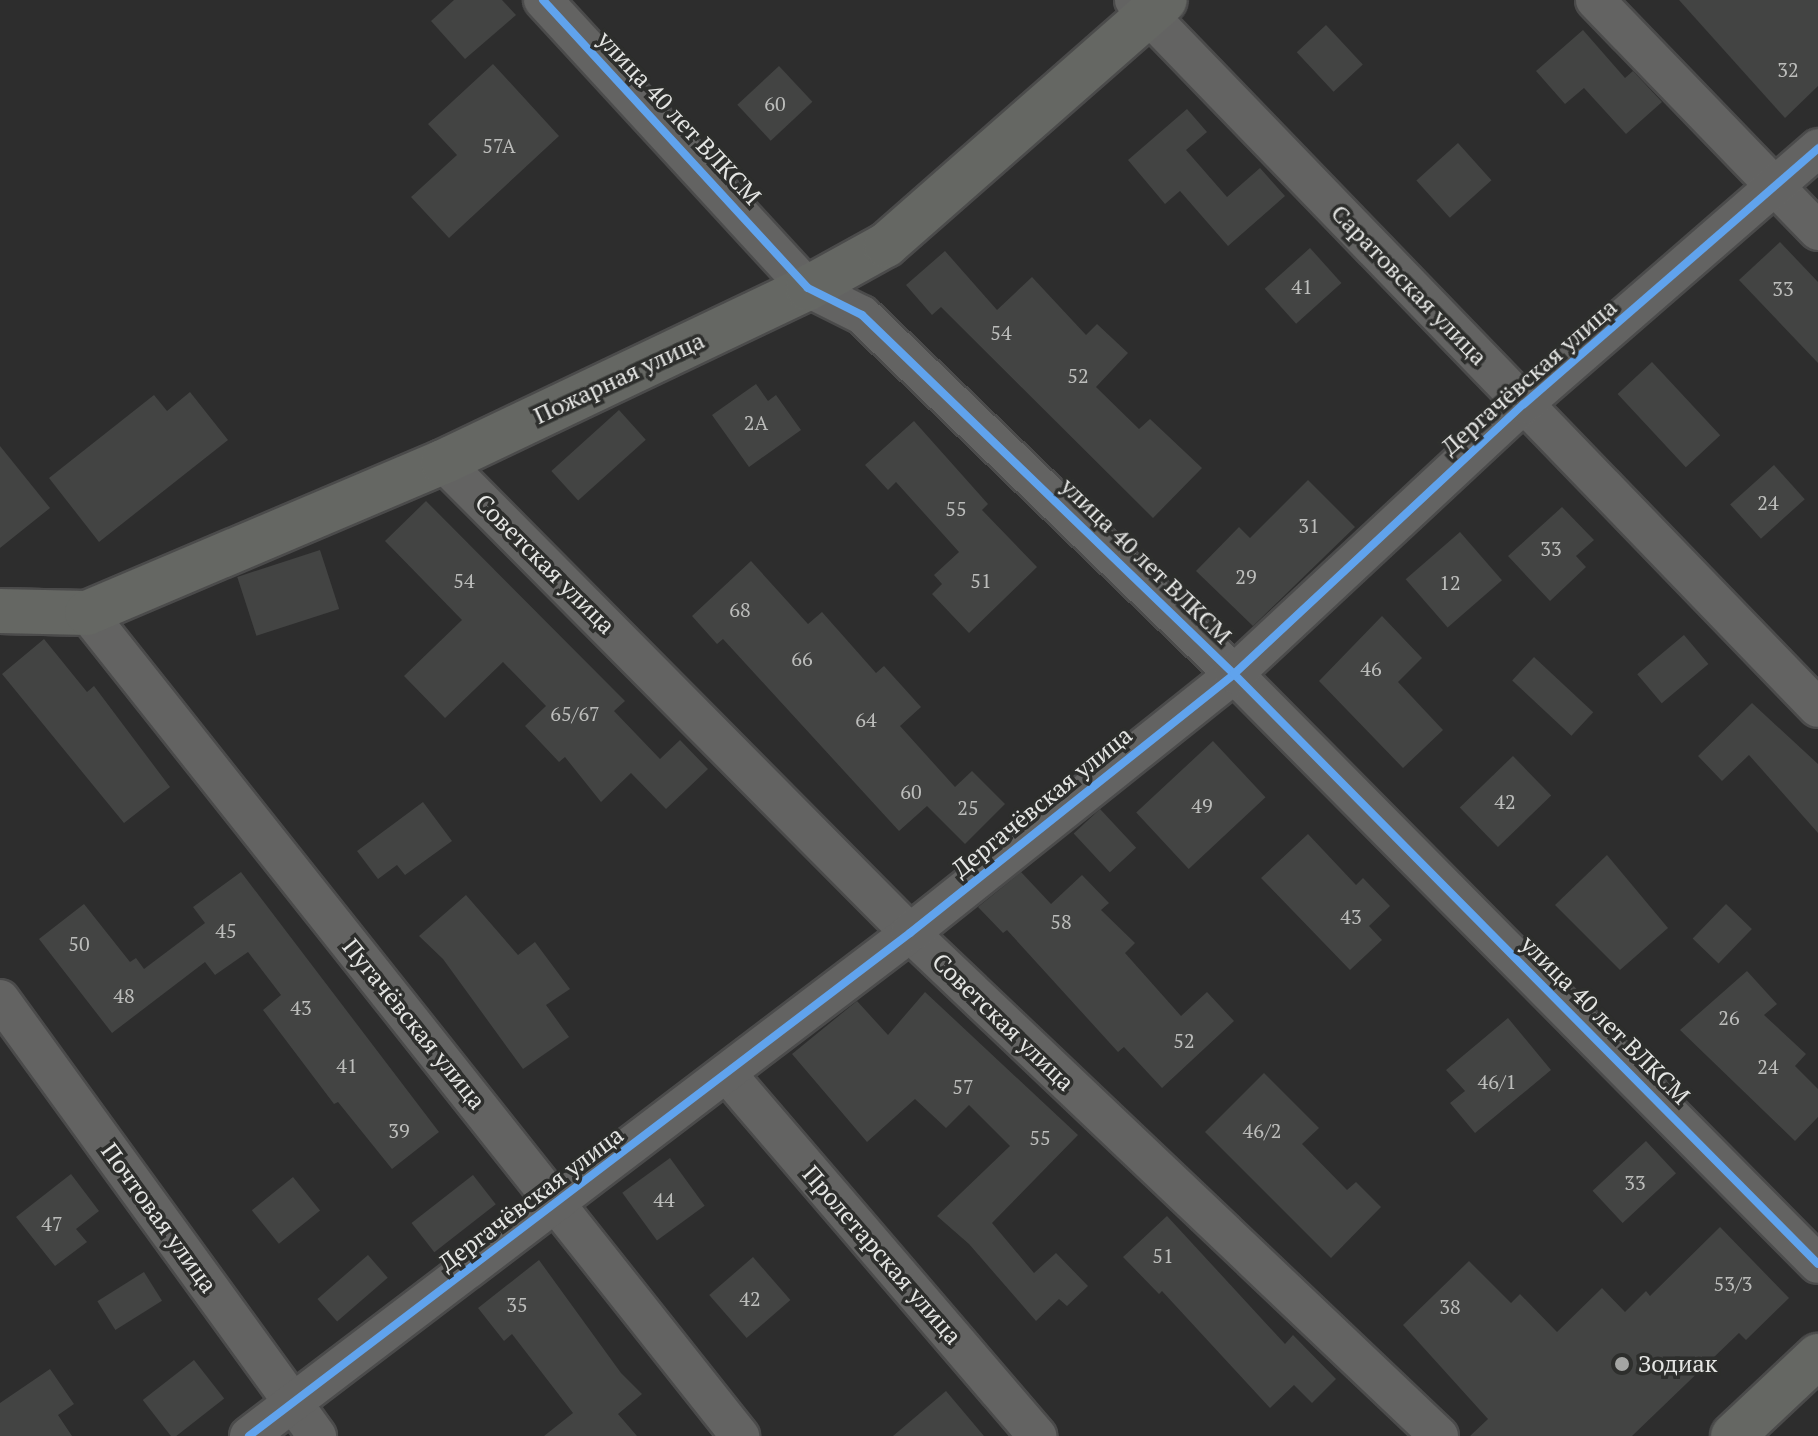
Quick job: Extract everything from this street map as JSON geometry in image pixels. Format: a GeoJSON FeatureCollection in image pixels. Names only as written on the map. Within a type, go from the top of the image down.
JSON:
{"type":"FeatureCollection","features":[{"type":"Feature","properties":{"kind":"street","name":"улица 40 лет ВЛКСМ"},"geometry":{"type":"LineString","coordinates":[[543,0],[808,288],[862,315],[1234,674],[1818,1264]]}},
{"type":"Feature","properties":{"kind":"street"},"geometry":{"type":"LineString","coordinates":[[1595,0],[1818,231]]}},
{"type":"Feature","properties":{"kind":"street","name":"Пожарная улица"},"geometry":{"type":"LineString","coordinates":[[0,611],[87,613],[443,462],[808,288],[886,245],[1149,5]]}},
{"type":"Feature","properties":{"kind":"street","name":"Саратовская улица"},"geometry":{"type":"LineString","coordinates":[[1149,5],[1524,404],[1818,708]]}},
{"type":"Feature","properties":{"kind":"street","name":"Дергачёвская улица"},"geometry":{"type":"LineString","coordinates":[[249,1436],[558,1206],[910,933],[1234,674],[1524,404],[1776,189],[1818,148]]}},
{"type":"Feature","properties":{"kind":"street","name":"Советская улица"},"geometry":{"type":"LineString","coordinates":[[443,462],[910,933],[1439,1436]]}},
{"type":"Feature","properties":{"kind":"street","name":"Пугачёвская улица"},"geometry":{"type":"LineString","coordinates":[[87,613],[740,1436]]}},
{"type":"Feature","properties":{"kind":"street","name":"Почтовая улица"},"geometry":{"type":"LineString","coordinates":[[0,999],[317,1436]]}},
{"type":"Feature","properties":{"kind":"street","name":"Пролетарская улица"},"geometry":{"type":"LineString","coordinates":[[727,1074],[1037,1436]]}},
{"type":"Feature","properties":{"kind":"street"},"geometry":{"type":"LineString","coordinates":[[1733,1436],[1818,1356]]}},
{"type":"Feature","properties":{"kind":"building"},"geometry":{"type":"Polygon","coordinates":[[[454,0],[502,0],[516,15],[465,59],[431,21],[454,0]]]}},
{"type":"Feature","properties":{"kind":"building"},"geometry":{"type":"Polygon","coordinates":[[[1679,0],[1818,0],[1818,86],[1785,118],[1679,0]]]}},
{"type":"Feature","properties":{"kind":"building"},"geometry":{"type":"Polygon","coordinates":[[[1326,25],[1363,64],[1334,92],[1297,52],[1326,25]]]}},
{"type":"Feature","properties":{"kind":"building"},"geometry":{"type":"Polygon","coordinates":[[[1583,30],[1625,78],[1633,71],[1662,102],[1626,134],[1584,88],[1565,104],[1536,71],[1583,30]]]}},
{"type":"Feature","properties":{"kind":"building"},"geometry":{"type":"Polygon","coordinates":[[[493,64],[559,136],[449,238],[411,197],[457,155],[428,124],[493,64]]]}},
{"type":"Feature","properties":{"kind":"building"},"geometry":{"type":"Polygon","coordinates":[[[779,66],[812,102],[771,141],[737,105],[779,66]]]}},
{"type":"Feature","properties":{"kind":"building"},"geometry":{"type":"Polygon","coordinates":[[[1187,109],[1207,132],[1186,150],[1227,197],[1260,168],[1285,196],[1228,246],[1180,191],[1165,204],[1128,160],[1187,109]]]}},
{"type":"Feature","properties":{"kind":"building"},"geometry":{"type":"Polygon","coordinates":[[[1458,143],[1491,180],[1450,218],[1416,180],[1458,143]]]}},
{"type":"Feature","properties":{"kind":"building"},"geometry":{"type":"Polygon","coordinates":[[[1780,242],[1818,282],[1818,363],[1739,280],[1780,242]]]}},
{"type":"Feature","properties":{"kind":"building"},"geometry":{"type":"Polygon","coordinates":[[[1310,248],[1341,283],[1296,324],[1265,289],[1310,248]]]}},
{"type":"Feature","properties":{"kind":"building"},"geometry":{"type":"Polygon","coordinates":[[[945,251],[997,310],[1032,277],[1086,335],[1097,324],[1128,353],[1096,387],[1139,429],[1150,419],[1202,468],[1153,518],[941,307],[932,315],[906,285],[945,251]]]}},
{"type":"Feature","properties":{"kind":"building"},"geometry":{"type":"Polygon","coordinates":[[[1652,362],[1720,435],[1686,467],[1618,394],[1652,362]]]}},
{"type":"Feature","properties":{"kind":"building"},"geometry":{"type":"Polygon","coordinates":[[[756,384],[768,401],[776,395],[801,430],[749,467],[712,415],[756,384]]]}},
{"type":"Feature","properties":{"kind":"building"},"geometry":{"type":"Polygon","coordinates":[[[190,392],[228,440],[99,542],[49,478],[154,395],[167,411],[190,392]]]}},
{"type":"Feature","properties":{"kind":"building"},"geometry":{"type":"Polygon","coordinates":[[[619,410],[646,440],[578,501],[551,471],[619,410]]]}},
{"type":"Feature","properties":{"kind":"building"},"geometry":{"type":"Polygon","coordinates":[[[914,421],[988,504],[982,510],[1037,567],[969,633],[932,594],[942,584],[934,575],[959,552],[896,482],[888,490],[865,465],[914,421]]]}},
{"type":"Feature","properties":{"kind":"building"},"geometry":{"type":"Polygon","coordinates":[[[0,446],[50,508],[0,548],[0,446]]]}},
{"type":"Feature","properties":{"kind":"building"},"geometry":{"type":"Polygon","coordinates":[[[1774,465],[1805,499],[1761,539],[1730,504],[1774,465]]]}},
{"type":"Feature","properties":{"kind":"building"},"geometry":{"type":"Polygon","coordinates":[[[1308,480],[1355,527],[1253,626],[1196,571],[1239,527],[1250,538],[1308,480]]]}},
{"type":"Feature","properties":{"kind":"building"},"geometry":{"type":"Polygon","coordinates":[[[426,501],[625,701],[614,711],[660,759],[680,740],[708,769],[666,809],[631,773],[601,802],[565,757],[559,762],[525,726],[546,706],[503,662],[445,718],[404,676],[462,620],[385,541],[426,501]]]}},
{"type":"Feature","properties":{"kind":"building"},"geometry":{"type":"Polygon","coordinates":[[[1562,507],[1594,540],[1576,556],[1586,567],[1550,601],[1508,556],[1562,507]]]}},
{"type":"Feature","properties":{"kind":"building"},"geometry":{"type":"Polygon","coordinates":[[[1460,532],[1502,580],[1448,628],[1406,579],[1460,532]]]}},
{"type":"Feature","properties":{"kind":"building"},"geometry":{"type":"Polygon","coordinates":[[[320,550],[339,609],[256,636],[237,577],[320,550]]]}},
{"type":"Feature","properties":{"kind":"building"},"geometry":{"type":"Polygon","coordinates":[[[751,561],[808,624],[822,612],[876,673],[884,666],[921,707],[900,726],[955,787],[972,771],[1005,804],[965,844],[927,806],[899,831],[723,639],[717,644],[692,616],[751,561]]]}},
{"type":"Feature","properties":{"kind":"building"},"geometry":{"type":"Polygon","coordinates":[[[1382,616],[1422,658],[1398,682],[1443,730],[1403,768],[1319,681],[1382,616]]]}},
{"type":"Feature","properties":{"kind":"building"},"geometry":{"type":"Polygon","coordinates":[[[1684,635],[1708,664],[1662,703],[1637,674],[1684,635]]]}},
{"type":"Feature","properties":{"kind":"building"},"geometry":{"type":"Polygon","coordinates":[[[44,639],[87,692],[94,686],[170,787],[124,823],[2,674],[44,639]]]}},
{"type":"Feature","properties":{"kind":"building"},"geometry":{"type":"Polygon","coordinates":[[[1534,657],[1593,712],[1571,736],[1512,680],[1534,657]]]}},
{"type":"Feature","properties":{"kind":"building"},"geometry":{"type":"Polygon","coordinates":[[[1752,703],[1818,764],[1818,833],[1749,755],[1722,781],[1698,756],[1752,703]]]}},
{"type":"Feature","properties":{"kind":"building"},"geometry":{"type":"Polygon","coordinates":[[[1213,741],[1266,797],[1189,869],[1136,813],[1213,741]]]}},
{"type":"Feature","properties":{"kind":"building"},"geometry":{"type":"Polygon","coordinates":[[[1513,756],[1551,796],[1498,847],[1460,807],[1513,756]]]}},
{"type":"Feature","properties":{"kind":"building"},"geometry":{"type":"Polygon","coordinates":[[[423,802],[452,841],[405,875],[397,865],[378,879],[357,851],[423,802]]]}},
{"type":"Feature","properties":{"kind":"building"},"geometry":{"type":"Polygon","coordinates":[[[1100,809],[1136,848],[1110,872],[1074,834],[1100,809]]]}},
{"type":"Feature","properties":{"kind":"building"},"geometry":{"type":"Polygon","coordinates":[[[1308,834],[1356,885],[1363,878],[1390,906],[1369,926],[1382,940],[1350,970],[1261,878],[1308,834]]]}},
{"type":"Feature","properties":{"kind":"building"},"geometry":{"type":"Polygon","coordinates":[[[1607,855],[1668,928],[1620,970],[1555,905],[1607,855]]]}},
{"type":"Feature","properties":{"kind":"building"},"geometry":{"type":"Polygon","coordinates":[[[241,872],[439,1132],[392,1169],[338,1102],[334,1104],[263,1010],[281,995],[248,952],[215,975],[205,962],[112,1033],[39,939],[84,904],[130,962],[136,958],[144,969],[205,923],[193,907],[241,872]]]}},
{"type":"Feature","properties":{"kind":"building"},"geometry":{"type":"Polygon","coordinates":[[[1021,872],[1051,904],[1082,875],[1109,903],[1101,910],[1135,943],[1125,953],[1181,1016],[1207,992],[1234,1021],[1162,1088],[1124,1047],[1118,1052],[1007,930],[1003,933],[978,907],[1021,872]]]}},
{"type":"Feature","properties":{"kind":"building"},"geometry":{"type":"Polygon","coordinates":[[[466,895],[518,955],[535,942],[570,989],[546,1005],[569,1037],[523,1069],[443,959],[419,936],[466,895]]]}},
{"type":"Feature","properties":{"kind":"building"},"geometry":{"type":"Polygon","coordinates":[[[1726,904],[1752,929],[1719,964],[1693,939],[1726,904]]]}},
{"type":"Feature","properties":{"kind":"building"},"geometry":{"type":"Polygon","coordinates":[[[1747,971],[1777,1004],[1764,1015],[1806,1054],[1795,1066],[1818,1089],[1818,1117],[1795,1141],[1680,1030],[1747,971]]]}},
{"type":"Feature","properties":{"kind":"building"},"geometry":{"type":"Polygon","coordinates":[[[925,992],[1078,1135],[992,1223],[1034,1273],[1056,1253],[1088,1286],[1067,1306],[1059,1299],[1036,1321],[969,1244],[937,1216],[1010,1146],[969,1105],[946,1128],[915,1099],[867,1142],[792,1054],[857,1001],[888,1035],[925,992]]]}},
{"type":"Feature","properties":{"kind":"building"},"geometry":{"type":"Polygon","coordinates":[[[1508,1018],[1551,1070],[1475,1133],[1450,1103],[1465,1091],[1446,1070],[1508,1018]]]}},
{"type":"Feature","properties":{"kind":"building"},"geometry":{"type":"Polygon","coordinates":[[[1264,1073],[1319,1128],[1302,1144],[1347,1190],[1356,1182],[1381,1207],[1331,1258],[1205,1132],[1264,1073]]]}},
{"type":"Feature","properties":{"kind":"building"},"geometry":{"type":"Polygon","coordinates":[[[1646,1141],[1676,1173],[1623,1223],[1593,1191],[1646,1141]]]}},
{"type":"Feature","properties":{"kind":"building"},"geometry":{"type":"Polygon","coordinates":[[[670,1158],[705,1206],[657,1240],[622,1193],[670,1158]]]}},
{"type":"Feature","properties":{"kind":"building"},"geometry":{"type":"Polygon","coordinates":[[[71,1174],[99,1211],[76,1229],[87,1242],[55,1266],[16,1217],[71,1174]]]}},
{"type":"Feature","properties":{"kind":"building"},"geometry":{"type":"Polygon","coordinates":[[[473,1175],[496,1204],[434,1252],[412,1223],[473,1175]]]}},
{"type":"Feature","properties":{"kind":"building"},"geometry":{"type":"Polygon","coordinates":[[[293,1177],[320,1210],[279,1244],[252,1210],[293,1177]]]}},
{"type":"Feature","properties":{"kind":"building"},"geometry":{"type":"Polygon","coordinates":[[[1167,1216],[1285,1344],[1293,1335],[1336,1379],[1312,1403],[1294,1385],[1270,1408],[1162,1291],[1159,1294],[1123,1257],[1167,1216]]]}},
{"type":"Feature","properties":{"kind":"building"},"geometry":{"type":"Polygon","coordinates":[[[1720,1227],[1789,1298],[1746,1340],[1739,1333],[1632,1436],[1470,1436],[1488,1419],[1403,1325],[1469,1261],[1511,1303],[1520,1294],[1557,1332],[1602,1288],[1625,1312],[1646,1291],[1650,1296],[1720,1227]]]}},
{"type":"Feature","properties":{"kind":"building"},"geometry":{"type":"Polygon","coordinates":[[[368,1255],[388,1278],[337,1322],[317,1299],[368,1255]]]}},
{"type":"Feature","properties":{"kind":"building"},"geometry":{"type":"Polygon","coordinates":[[[753,1257],[790,1300],[747,1338],[709,1295],[753,1257]]]}},
{"type":"Feature","properties":{"kind":"building"},"geometry":{"type":"Polygon","coordinates":[[[539,1260],[621,1373],[642,1394],[618,1414],[637,1436],[544,1436],[573,1413],[512,1334],[504,1341],[478,1308],[539,1260]]]}},
{"type":"Feature","properties":{"kind":"building"},"geometry":{"type":"Polygon","coordinates":[[[144,1272],[162,1301],[115,1330],[97,1301],[144,1272]]]}},
{"type":"Feature","properties":{"kind":"building"},"geometry":{"type":"Polygon","coordinates":[[[194,1360],[224,1399],[176,1436],[171,1436],[143,1400],[194,1360]]]}},
{"type":"Feature","properties":{"kind":"building"},"geometry":{"type":"Polygon","coordinates":[[[50,1369],[74,1404],[58,1415],[72,1436],[0,1436],[0,1403],[50,1369]]]}},
{"type":"Feature","properties":{"kind":"building"},"geometry":{"type":"Polygon","coordinates":[[[946,1391],[984,1436],[893,1436],[946,1391]]]}},
{"type":"Feature","properties":{"kind":"cycle path"},"geometry":{"type":"LineString","coordinates":[[543,0],[808,288],[862,315],[1234,674],[1818,1264]]}},
{"type":"Feature","properties":{"kind":"cycle path"},"geometry":{"type":"LineString","coordinates":[[249,1436],[910,933],[1234,674],[1524,404],[1818,148]]}},
{"type":"Feature","properties":{"kind":"place","name":"Зодиак"},"geometry":{"type":"Point","coordinates":[1622,1364]}}]}
